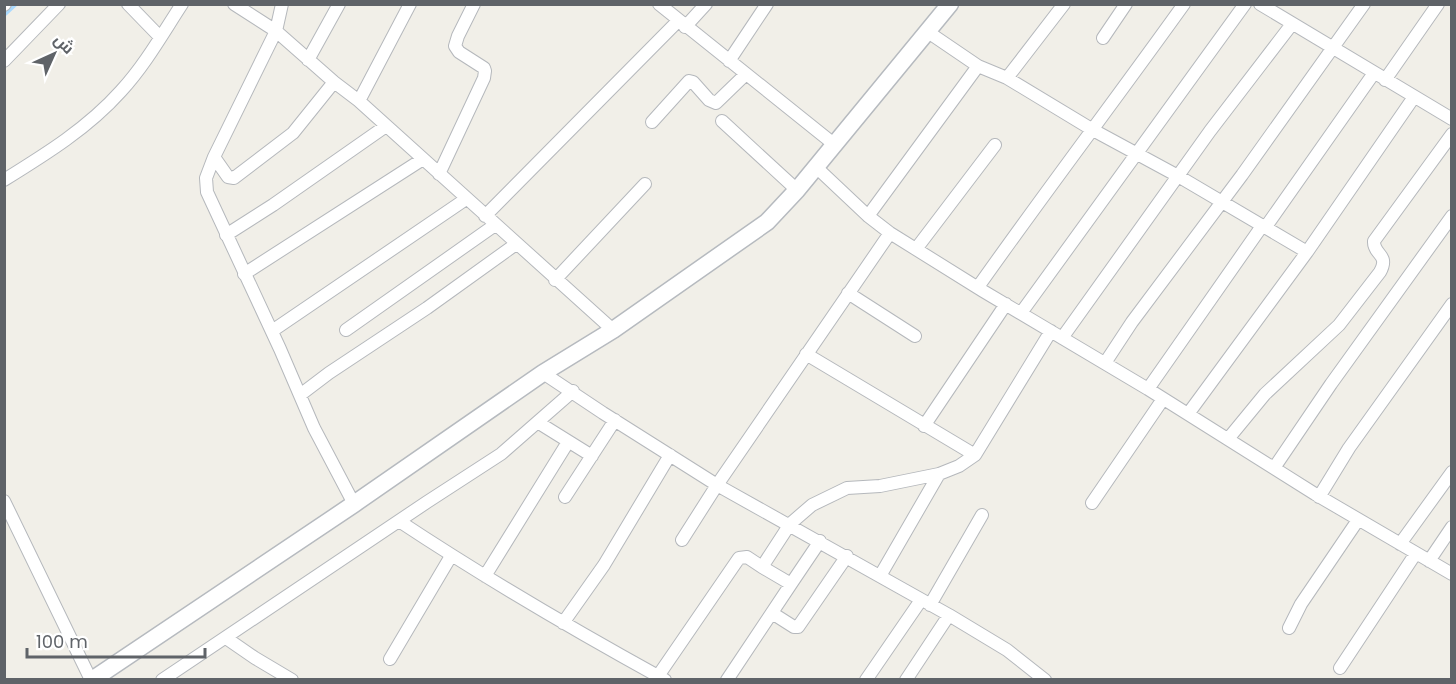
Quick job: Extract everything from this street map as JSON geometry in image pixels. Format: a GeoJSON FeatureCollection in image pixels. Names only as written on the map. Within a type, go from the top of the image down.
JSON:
{"type":"FeatureCollection","features":[{"type":"Feature","properties":{"kind":"main road"},"geometry":{"type":"LineString","coordinates":[[92,680],[354,504],[543,373],[613,330],[760,228],[798,190],[950,4]]}},
{"type":"Feature","properties":{"kind":"street"},"geometry":{"type":"LineString","coordinates":[[4,61],[59,4]]}},
{"type":"Feature","properties":{"kind":"street"},"geometry":{"type":"LineString","coordinates":[[128,4],[160,37]]}},
{"type":"Feature","properties":{"kind":"street"},"geometry":{"type":"LineString","coordinates":[[4,180],[57,146],[106,106],[123,89],[182,4]]}},
{"type":"Feature","properties":{"kind":"street"},"geometry":{"type":"LineString","coordinates":[[234,4],[276,31],[359,101],[613,330]]}},
{"type":"Feature","properties":{"kind":"street"},"geometry":{"type":"LineString","coordinates":[[282,4],[276,31],[206,178],[207,192],[272,331],[314,428],[354,504]]}},
{"type":"Feature","properties":{"kind":"street"},"geometry":{"type":"LineString","coordinates":[[308,60],[339,4]]}},
{"type":"Feature","properties":{"kind":"street"},"geometry":{"type":"LineString","coordinates":[[359,101],[410,4]]}},
{"type":"Feature","properties":{"kind":"street"},"geometry":{"type":"LineString","coordinates":[[439,174],[484,78],[484,68],[459,52],[455,46],[474,4]]}},
{"type":"Feature","properties":{"kind":"street"},"geometry":{"type":"LineString","coordinates":[[658,4],[835,146]]}},
{"type":"Feature","properties":{"kind":"street"},"geometry":{"type":"LineString","coordinates":[[485,216],[682,24],[706,4]]}},
{"type":"Feature","properties":{"kind":"street"},"geometry":{"type":"LineString","coordinates":[[729,61],[767,4]]}},
{"type":"Feature","properties":{"kind":"street"},"geometry":{"type":"LineString","coordinates":[[1007,78],[1064,4]]}},
{"type":"Feature","properties":{"kind":"street"},"geometry":{"type":"LineString","coordinates":[[1103,38],[1126,4]]}},
{"type":"Feature","properties":{"kind":"street"},"geometry":{"type":"LineString","coordinates":[[978,287],[1184,4]]}},
{"type":"Feature","properties":{"kind":"street"},"geometry":{"type":"LineString","coordinates":[[1021,313],[1245,4]]}},
{"type":"Feature","properties":{"kind":"street"},"geometry":{"type":"LineString","coordinates":[[1105,363],[1132,322],[1364,4]]}},
{"type":"Feature","properties":{"kind":"street"},"geometry":{"type":"LineString","coordinates":[[1148,389],[1263,227],[1438,4]]}},
{"type":"Feature","properties":{"kind":"street"},"geometry":{"type":"LineString","coordinates":[[1265,6],[1414,97],[1450,115]]}},
{"type":"Feature","properties":{"kind":"street"},"geometry":{"type":"LineString","coordinates":[[762,567],[790,524],[812,505],[847,488],[880,486],[939,474],[959,466],[975,455],[1057,334],[1292,24]]}},
{"type":"Feature","properties":{"kind":"street"},"geometry":{"type":"LineString","coordinates":[[928,32],[978,66],[1007,78],[1093,130],[1178,176],[1307,252]]}},
{"type":"Feature","properties":{"kind":"street"},"geometry":{"type":"LineString","coordinates":[[868,216],[978,66]]}},
{"type":"Feature","properties":{"kind":"street"},"geometry":{"type":"LineString","coordinates":[[652,122],[689,81],[716,103],[746,74]]}},
{"type":"Feature","properties":{"kind":"street"},"geometry":{"type":"LineString","coordinates":[[214,158],[228,177],[234,178],[293,133],[334,82]]}},
{"type":"Feature","properties":{"kind":"street"},"geometry":{"type":"LineString","coordinates":[[1188,414],[1307,252],[1414,97]]}},
{"type":"Feature","properties":{"kind":"street"},"geometry":{"type":"LineString","coordinates":[[722,121],[798,190]]}},
{"type":"Feature","properties":{"kind":"street"},"geometry":{"type":"LineString","coordinates":[[226,235],[386,126]]}},
{"type":"Feature","properties":{"kind":"street"},"geometry":{"type":"LineString","coordinates":[[1228,439],[1265,394],[1339,325],[1380,272],[1383,267],[1383,258],[1374,245],[1374,241],[1452,134]]}},
{"type":"Feature","properties":{"kind":"street"},"geometry":{"type":"LineString","coordinates":[[916,249],[995,145]]}},
{"type":"Feature","properties":{"kind":"street"},"geometry":{"type":"LineString","coordinates":[[244,274],[423,159]]}},
{"type":"Feature","properties":{"kind":"street"},"geometry":{"type":"LineString","coordinates":[[816,167],[868,216],[890,233],[1148,389],[1358,520],[1452,574]]}},
{"type":"Feature","properties":{"kind":"street"},"geometry":{"type":"LineString","coordinates":[[555,280],[645,184]]}},
{"type":"Feature","properties":{"kind":"street"},"geometry":{"type":"LineString","coordinates":[[272,331],[466,199]]}},
{"type":"Feature","properties":{"kind":"street"},"geometry":{"type":"LineString","coordinates":[[1274,468],[1331,384],[1452,216]]}},
{"type":"Feature","properties":{"kind":"street"},"geometry":{"type":"LineString","coordinates":[[346,330],[495,225]]}},
{"type":"Feature","properties":{"kind":"street"},"geometry":{"type":"LineString","coordinates":[[682,540],[717,484],[890,233]]}},
{"type":"Feature","properties":{"kind":"street"},"geometry":{"type":"LineString","coordinates":[[300,395],[516,244]]}},
{"type":"Feature","properties":{"kind":"street"},"geometry":{"type":"LineString","coordinates":[[848,293],[915,336]]}},
{"type":"Feature","properties":{"kind":"street"},"geometry":{"type":"LineString","coordinates":[[924,426],[1006,304]]}},
{"type":"Feature","properties":{"kind":"street"},"geometry":{"type":"LineString","coordinates":[[1319,496],[1350,448],[1452,304]]}},
{"type":"Feature","properties":{"kind":"street"},"geometry":{"type":"LineString","coordinates":[[806,354],[975,455]]}},
{"type":"Feature","properties":{"kind":"street"},"geometry":{"type":"LineString","coordinates":[[543,373],[717,484],[847,556],[1007,650],[1046,680]]}},
{"type":"Feature","properties":{"kind":"street"},"geometry":{"type":"LineString","coordinates":[[162,680],[501,454],[573,391]]}},
{"type":"Feature","properties":{"kind":"street"},"geometry":{"type":"LineString","coordinates":[[1092,503],[1163,399]]}},
{"type":"Feature","properties":{"kind":"street"},"geometry":{"type":"LineString","coordinates":[[566,497],[615,420]]}},
{"type":"Feature","properties":{"kind":"street"},"geometry":{"type":"LineString","coordinates":[[539,423],[592,456]]}},
{"type":"Feature","properties":{"kind":"street"},"geometry":{"type":"LineString","coordinates":[[485,576],[568,442]]}},
{"type":"Feature","properties":{"kind":"street"},"geometry":{"type":"LineString","coordinates":[[563,623],[604,565],[670,455]]}},
{"type":"Feature","properties":{"kind":"street"},"geometry":{"type":"LineString","coordinates":[[1400,544],[1452,472]]}},
{"type":"Feature","properties":{"kind":"street"},"geometry":{"type":"LineString","coordinates":[[880,576],[939,474]]}},
{"type":"Feature","properties":{"kind":"street"},"geometry":{"type":"LineString","coordinates":[[4,501],[92,680]]}},
{"type":"Feature","properties":{"kind":"street"},"geometry":{"type":"LineString","coordinates":[[866,680],[925,602],[982,515]]}},
{"type":"Feature","properties":{"kind":"street"},"geometry":{"type":"LineString","coordinates":[[1289,628],[1301,604],[1358,520]]}},
{"type":"Feature","properties":{"kind":"street"},"geometry":{"type":"LineString","coordinates":[[399,521],[451,556],[661,678],[739,558],[747,557],[791,584]]}},
{"type":"Feature","properties":{"kind":"street"},"geometry":{"type":"LineString","coordinates":[[1429,561],[1452,527]]}},
{"type":"Feature","properties":{"kind":"street"},"geometry":{"type":"LineString","coordinates":[[728,680],[820,541]]}},
{"type":"Feature","properties":{"kind":"street"},"geometry":{"type":"LineString","coordinates":[[1340,668],[1416,553]]}},
{"type":"Feature","properties":{"kind":"street"},"geometry":{"type":"LineString","coordinates":[[390,659],[451,556]]}},
{"type":"Feature","properties":{"kind":"street"},"geometry":{"type":"LineString","coordinates":[[772,613],[794,627],[798,627],[847,556]]}},
{"type":"Feature","properties":{"kind":"street"},"geometry":{"type":"LineString","coordinates":[[906,680],[949,615]]}},
{"type":"Feature","properties":{"kind":"street"},"geometry":{"type":"LineString","coordinates":[[226,638],[292,680]]}},
{"type":"Feature","properties":{"kind":"waterway"},"geometry":{"type":"LineString","coordinates":[[4,15],[16,4]]}}]}
